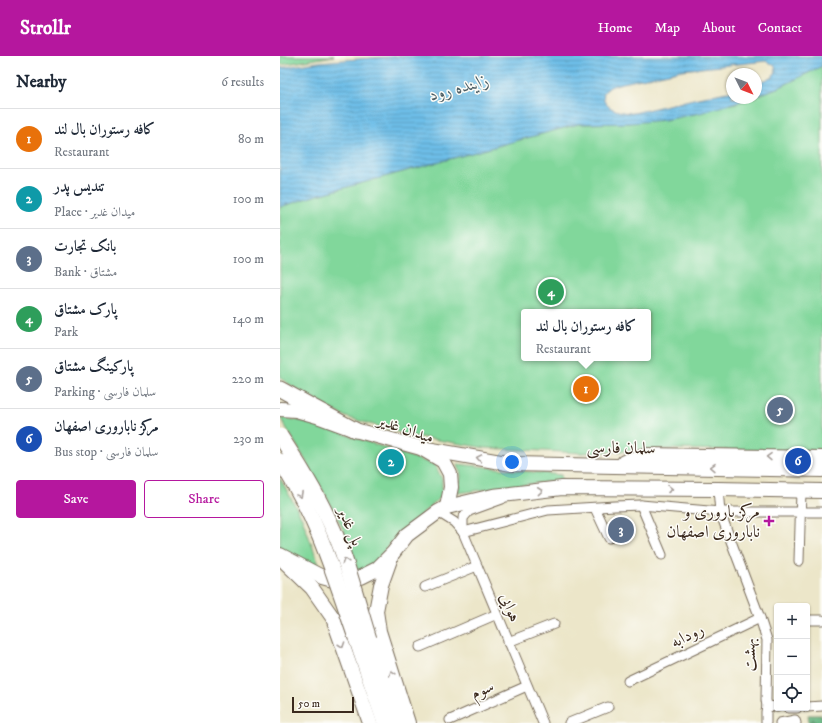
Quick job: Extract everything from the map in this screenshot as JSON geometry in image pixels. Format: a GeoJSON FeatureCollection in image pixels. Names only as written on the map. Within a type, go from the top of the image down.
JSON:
{"type":"FeatureCollection","features":[{"type":"Feature","properties":{"kind":"highway"},"geometry":{"type":"LineString","coordinates":[[280,389],[355,430]]}},
{"type":"Feature","properties":{"kind":"highway","name":"پل غدیر"},"geometry":{"type":"LineString","coordinates":[[280,436],[303,472],[323,508],[341,550],[363,638]]}},
{"type":"Feature","properties":{"kind":"highway","name":"پل غدیر"},"geometry":{"type":"LineString","coordinates":[[280,461],[292,478],[311,515],[363,638]]}},
{"type":"Feature","properties":{"kind":"highway"},"geometry":{"type":"LineString","coordinates":[[363,638],[385,723]]}},
{"type":"Feature","properties":{"kind":"highway"},"geometry":{"type":"LineString","coordinates":[[363,638],[398,723]]}},
{"type":"Feature","properties":{"kind":"main road","name":"میدان غدیر"},"geometry":{"type":"LineString","coordinates":[[280,409],[296,410],[355,430],[421,448],[443,461],[450,474],[452,488],[442,510]]}},
{"type":"Feature","properties":{"kind":"main road","name":"سلمان فارسی"},"geometry":{"type":"LineString","coordinates":[[421,448],[512,464],[822,470]]}},
{"type":"Feature","properties":{"kind":"main road"},"geometry":{"type":"LineString","coordinates":[[616,465],[644,455],[822,458]]}},
{"type":"Feature","properties":{"kind":"main road"},"geometry":{"type":"LineString","coordinates":[[560,464],[566,467],[569,472],[570,479],[567,485],[562,488]]}},
{"type":"Feature","properties":{"kind":"main road"},"geometry":{"type":"LineString","coordinates":[[591,488],[584,482],[582,476],[584,470],[593,465]]}},
{"type":"Feature","properties":{"kind":"main road"},"geometry":{"type":"LineString","coordinates":[[280,556],[322,577],[340,582],[362,578],[377,569],[393,553],[407,535],[442,510],[493,496],[518,493],[562,488],[822,491]]}},
{"type":"Feature","properties":{"kind":"main road"},"geometry":{"type":"LineString","coordinates":[[393,553],[381,585],[376,611],[379,631],[408,723]]}},
{"type":"Feature","properties":{"kind":"main road"},"geometry":{"type":"LineString","coordinates":[[280,556],[312,588],[333,620],[370,723]]}},
{"type":"Feature","properties":{"kind":"main road"},"geometry":{"type":"LineString","coordinates":[[333,620],[342,611],[353,606],[365,606],[376,611]]}},
{"type":"Feature","properties":{"kind":"street","name":"بهشت"},"geometry":{"type":"LineString","coordinates":[[718,489],[720,512],[767,640],[766,723]]}},
{"type":"Feature","properties":{"kind":"street"},"geometry":{"type":"LineString","coordinates":[[799,561],[801,491]]}},
{"type":"Feature","properties":{"kind":"street"},"geometry":{"type":"LineString","coordinates":[[518,493],[469,511],[463,518],[463,532],[548,510],[641,505],[720,512],[822,512]]}},
{"type":"Feature","properties":{"kind":"street"},"geometry":{"type":"LineString","coordinates":[[641,505],[662,555]]}},
{"type":"Feature","properties":{"kind":"street"},"geometry":{"type":"LineString","coordinates":[[595,508],[609,538]]}},
{"type":"Feature","properties":{"kind":"street","name":"هوایی"},"geometry":{"type":"LineString","coordinates":[[442,510],[463,532],[543,723]]}},
{"type":"Feature","properties":{"kind":"street"},"geometry":{"type":"LineString","coordinates":[[425,587],[477,566]]}},
{"type":"Feature","properties":{"kind":"street"},"geometry":{"type":"LineString","coordinates":[[420,647],[497,614]]}},
{"type":"Feature","properties":{"kind":"street","name":"رودابه"},"geometry":{"type":"LineString","coordinates":[[628,681],[760,618]]}},
{"type":"Feature","properties":{"kind":"street"},"geometry":{"type":"LineString","coordinates":[[810,620],[822,620]]}},
{"type":"Feature","properties":{"kind":"street"},"geometry":{"type":"LineString","coordinates":[[508,642],[554,624]]}},
{"type":"Feature","properties":{"kind":"street","name":"سوم"},"geometry":{"type":"LineString","coordinates":[[450,720],[527,686]]}},
{"type":"Feature","properties":{"kind":"street"},"geometry":{"type":"LineString","coordinates":[[767,706],[774,707]]}},
{"type":"Feature","properties":{"kind":"street"},"geometry":{"type":"LineString","coordinates":[[810,707],[822,706]]}},
{"type":"Feature","properties":{"kind":"street"},"geometry":{"type":"LineString","coordinates":[[569,723],[608,707]]}},
{"type":"Feature","properties":{"kind":"street"},"geometry":{"type":"LineString","coordinates":[[780,723],[795,720],[796,723]]}},
{"type":"Feature","properties":{"kind":"green space"},"geometry":{"type":"Polygon","coordinates":[[[280,56],[334,56],[280,65],[280,56]]]}},
{"type":"Feature","properties":{"kind":"green space"},"geometry":{"type":"Polygon","coordinates":[[[822,66],[822,451],[668,449],[582,453],[485,448],[408,435],[346,417],[304,394],[280,378],[280,207],[314,196],[578,124],[630,123],[731,104],[762,104],[762,94],[782,86],[822,66]]]}},
{"type":"Feature","properties":{"kind":"green space"},"geometry":{"type":"Polygon","coordinates":[[[280,417],[316,424],[435,465],[442,479],[442,496],[400,533],[371,566],[356,573],[343,529],[324,492],[280,417]]]}},
{"type":"Feature","properties":{"kind":"green space"},"geometry":{"type":"Polygon","coordinates":[[[458,464],[561,475],[562,480],[458,493],[461,476],[458,464]]]}},
{"type":"Feature","properties":{"kind":"green space"},"geometry":{"type":"Polygon","coordinates":[[[280,478],[302,518],[322,573],[280,548],[280,478]]]}},
{"type":"Feature","properties":{"kind":"green space"},"geometry":{"type":"Polygon","coordinates":[[[808,715],[822,715],[822,723],[809,723],[808,715]]]}},
{"type":"Feature","properties":{"kind":"water","name":"زاینده رود"},"geometry":{"type":"Polygon","coordinates":[[[399,56],[822,56],[822,66],[782,86],[762,94],[762,81],[771,78],[776,72],[775,66],[766,61],[682,70],[618,84],[610,87],[604,92],[605,102],[613,109],[629,113],[726,92],[726,104],[730,104],[700,113],[665,120],[630,123],[578,124],[314,196],[280,207],[280,68],[319,62],[399,56]]]}},
{"type":"Feature","properties":{"kind":"place","name":"پارک مشتاق"},"geometry":{"type":"Point","coordinates":[551,292]}},
{"type":"Feature","properties":{"kind":"place","name":"کافه رستوران بال لند"},"geometry":{"type":"Point","coordinates":[586,389]}},
{"type":"Feature","properties":{"kind":"place","name":"پارکینگ مشتاق"},"geometry":{"type":"Point","coordinates":[780,410]}},
{"type":"Feature","properties":{"kind":"place","name":"مرکز ناباروری اصفهان"},"geometry":{"type":"Point","coordinates":[798,461]}},
{"type":"Feature","properties":{"kind":"place","name":"تندیس پدر"},"geometry":{"type":"Point","coordinates":[391,462]}},
{"type":"Feature","properties":{"kind":"place","name":"مرکز باروری و ناباروری اصفهان"},"geometry":{"type":"Point","coordinates":[769,521]}},
{"type":"Feature","properties":{"kind":"place","name":"بانک تجارت"},"geometry":{"type":"Point","coordinates":[621,530]}}]}
